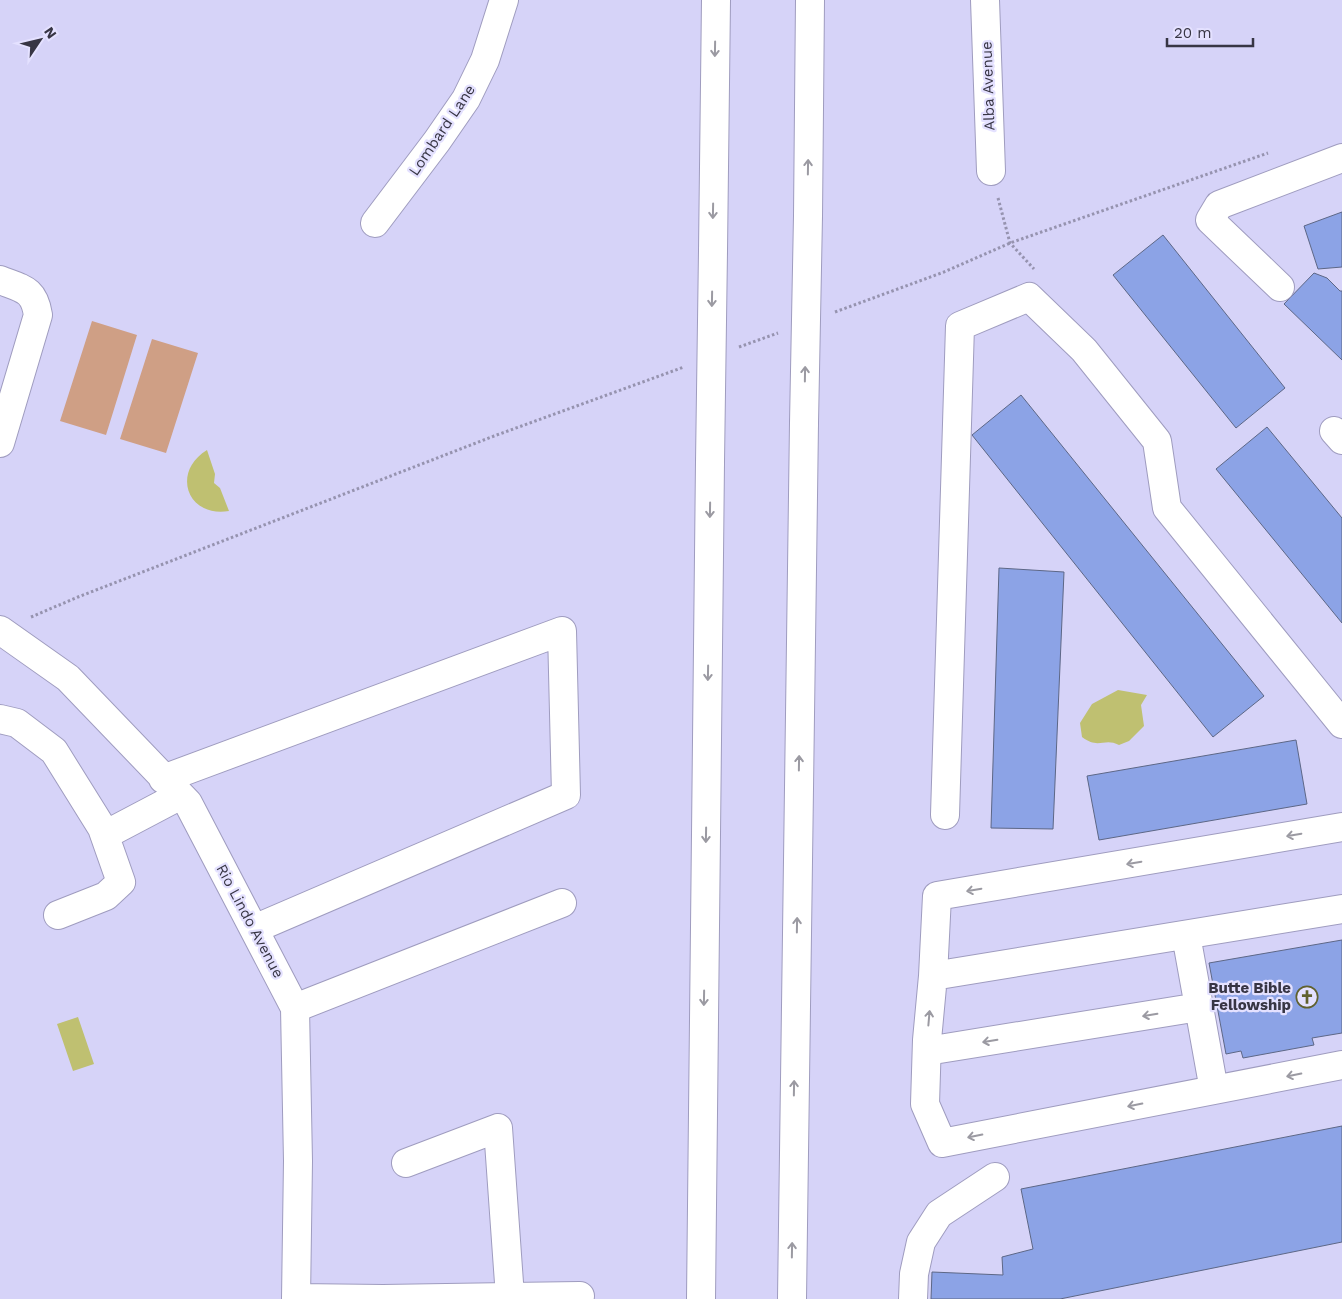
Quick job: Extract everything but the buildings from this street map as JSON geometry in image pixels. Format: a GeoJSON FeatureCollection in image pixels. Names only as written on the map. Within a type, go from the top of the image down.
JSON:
{"type":"FeatureCollection","features":[{"type":"Feature","properties":{"kind":"main road","name":"Lombard Lane"},"geometry":{"type":"LineString","coordinates":[[375,223],[437,142],[466,99],[485,60],[504,0]]}},
{"type":"Feature","properties":{"kind":"main road"},"geometry":{"type":"LineString","coordinates":[[701,1299],[716,0]]}},
{"type":"Feature","properties":{"kind":"main road"},"geometry":{"type":"LineString","coordinates":[[792,1299],[810,0]]}},
{"type":"Feature","properties":{"kind":"main road","name":"Alba Avenue"},"geometry":{"type":"LineString","coordinates":[[985,0],[990,171]]}},
{"type":"Feature","properties":{"kind":"main road"},"geometry":{"type":"LineString","coordinates":[[1280,287],[1210,220],[1219,205],[1342,158]]}},
{"type":"Feature","properties":{"kind":"main road"},"geometry":{"type":"LineString","coordinates":[[0,280],[26,290],[36,302],[38,315],[0,443]]}},
{"type":"Feature","properties":{"kind":"main road"},"geometry":{"type":"LineString","coordinates":[[945,815],[960,326],[1029,296],[1084,350],[1157,441],[1167,508],[1342,724]]}},
{"type":"Feature","properties":{"kind":"main road","name":"Rio Lindo Avenue"},"geometry":{"type":"LineString","coordinates":[[0,630],[68,678],[188,803],[295,1008],[298,1161],[296,1298]]}},
{"type":"Feature","properties":{"kind":"main road"},"geometry":{"type":"LineString","coordinates":[[105,835],[171,787],[562,631],[566,795],[254,929]]}},
{"type":"Feature","properties":{"kind":"main road"},"geometry":{"type":"LineString","coordinates":[[0,719],[17,723],[54,750],[98,820],[121,882],[106,896],[58,915]]}},
{"type":"Feature","properties":{"kind":"main road"},"geometry":{"type":"LineString","coordinates":[[1342,827],[937,896],[925,1104],[942,1143],[1342,1065]]}},
{"type":"Feature","properties":{"kind":"main road"},"geometry":{"type":"LineString","coordinates":[[295,1008],[562,904]]}},
{"type":"Feature","properties":{"kind":"main road"},"geometry":{"type":"LineString","coordinates":[[933,976],[1342,909]]}},
{"type":"Feature","properties":{"kind":"main road"},"geometry":{"type":"LineString","coordinates":[[1186,935],[1214,1090]]}},
{"type":"Feature","properties":{"kind":"main road"},"geometry":{"type":"LineString","coordinates":[[927,1051],[1198,1007]]}},
{"type":"Feature","properties":{"kind":"main road"},"geometry":{"type":"LineString","coordinates":[[406,1164],[498,1128],[510,1297]]}},
{"type":"Feature","properties":{"kind":"main road"},"geometry":{"type":"LineString","coordinates":[[913,1299],[914,1274],[921,1242],[938,1214],[995,1177]]}},
{"type":"Feature","properties":{"kind":"main road"},"geometry":{"type":"LineString","coordinates":[[296,1298],[383,1299],[580,1296],[580,1299]]}},
{"type":"Feature","properties":{"kind":"path"},"geometry":{"type":"LineString","coordinates":[[831,313],[944,272],[1010,243],[1268,153]]}},
{"type":"Feature","properties":{"kind":"path"},"geometry":{"type":"LineString","coordinates":[[990,171],[1010,243]]}},
{"type":"Feature","properties":{"kind":"path"},"geometry":{"type":"LineString","coordinates":[[738,347],[784,330]]}},
{"type":"Feature","properties":{"kind":"path"},"geometry":{"type":"LineString","coordinates":[[0,630],[78,597],[475,443],[691,364]]}},
{"type":"Feature","properties":{"kind":"shaded area"},"geometry":{"type":"Polygon","coordinates":[[[92,321],[137,335],[106,435],[60,421],[92,321]]]}},
{"type":"Feature","properties":{"kind":"shaded area"},"geometry":{"type":"Polygon","coordinates":[[[152,339],[198,353],[166,453],[120,439],[152,339]]]}},
{"type":"Feature","properties":{"kind":"shaded area"},"geometry":{"type":"Polygon","coordinates":[[[207,450],[215,474],[214,483],[220,488],[229,511],[215,511],[203,508],[194,501],[189,491],[187,481],[189,470],[196,459],[207,450]]]}},
{"type":"Feature","properties":{"kind":"shaded area"},"geometry":{"type":"Polygon","coordinates":[[[1118,690],[1147,695],[1141,705],[1144,726],[1129,741],[1119,745],[1109,742],[1093,743],[1082,737],[1080,723],[1092,704],[1118,690]]]}},
{"type":"Feature","properties":{"kind":"shaded area"},"geometry":{"type":"Polygon","coordinates":[[[78,1017],[94,1064],[73,1071],[57,1024],[78,1017]]]}},
{"type":"Feature","properties":{"kind":"place","name":"Butte Bible Fellowship"},"geometry":{"type":"Point","coordinates":[1307,997]}}]}
